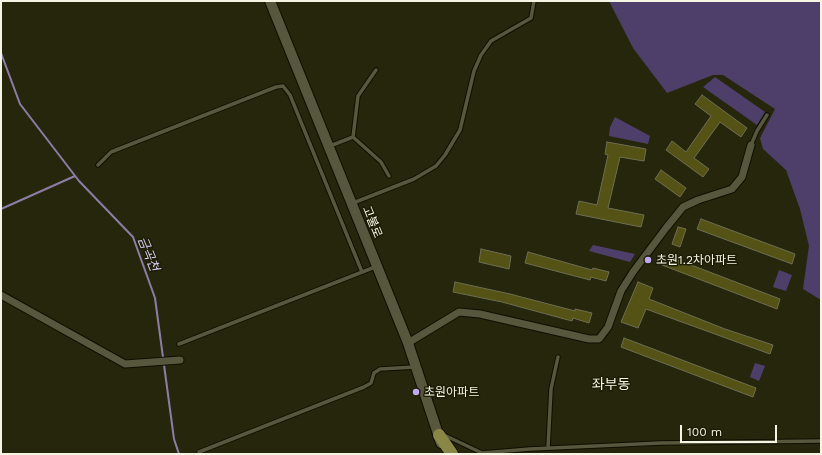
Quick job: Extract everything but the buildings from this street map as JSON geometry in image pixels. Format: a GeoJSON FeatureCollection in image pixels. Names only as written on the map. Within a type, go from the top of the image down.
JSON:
{"type":"FeatureCollection","features":[{"type":"Feature","properties":{"kind":"highway"},"geometry":{"type":"LineString","coordinates":[[437,454],[438,433]]}},
{"type":"Feature","properties":{"kind":"highway"},"geometry":{"type":"LineString","coordinates":[[438,433],[452,454]]}},
{"type":"Feature","properties":{"kind":"main road","name":"고불로"},"geometry":{"type":"LineString","coordinates":[[270,1],[350,204],[408,343],[445,454]]}},
{"type":"Feature","properties":{"kind":"street"},"geometry":{"type":"LineString","coordinates":[[408,343],[459,312],[480,314],[589,339],[599,338],[608,327],[621,291],[666,228],[683,207],[698,200],[732,190],[742,177],[751,145]]}},
{"type":"Feature","properties":{"kind":"street"},"geometry":{"type":"LineString","coordinates":[[1,295],[125,364],[180,360]]}},
{"type":"Feature","properties":{"kind":"lane"},"geometry":{"type":"LineString","coordinates":[[350,204],[414,179],[436,166],[445,156],[460,130],[474,71],[481,55],[491,41],[531,18],[534,1]]}},
{"type":"Feature","properties":{"kind":"lane"},"geometry":{"type":"LineString","coordinates":[[353,137],[358,96],[376,70]]}},
{"type":"Feature","properties":{"kind":"lane"},"geometry":{"type":"LineString","coordinates":[[98,166],[111,152],[276,87],[283,86],[290,95],[362,272]]}},
{"type":"Feature","properties":{"kind":"lane"},"geometry":{"type":"LineString","coordinates":[[751,145],[757,131],[767,115]]}},
{"type":"Feature","properties":{"kind":"lane"},"geometry":{"type":"LineString","coordinates":[[328,147],[353,137]]}},
{"type":"Feature","properties":{"kind":"lane"},"geometry":{"type":"LineString","coordinates":[[353,137],[381,162],[389,176]]}},
{"type":"Feature","properties":{"kind":"lane"},"geometry":{"type":"LineString","coordinates":[[179,344],[376,266]]}},
{"type":"Feature","properties":{"kind":"lane"},"geometry":{"type":"LineString","coordinates":[[548,448],[551,389],[558,357]]}},
{"type":"Feature","properties":{"kind":"lane"},"geometry":{"type":"LineString","coordinates":[[199,452],[364,387],[371,383],[374,373],[380,369],[416,367]]}},
{"type":"Feature","properties":{"kind":"lane"},"geometry":{"type":"LineString","coordinates":[[438,433],[457,443],[482,453],[548,448],[661,443],[821,441]]}},
{"type":"Feature","properties":{"kind":"lane"},"geometry":{"type":"LineString","coordinates":[[807,448],[808,442]]}},
{"type":"Feature","properties":{"kind":"shaded area"},"geometry":{"type":"Polygon","coordinates":[[[609,1],[821,1],[821,300],[803,289],[809,246],[800,209],[786,170],[763,149],[760,138],[775,109],[723,75],[713,75],[667,93],[633,48],[609,1]]]}},
{"type":"Feature","properties":{"kind":"shaded area"},"geometry":{"type":"Polygon","coordinates":[[[715,77],[765,112],[757,125],[703,87],[715,77]]]}},
{"type":"Feature","properties":{"kind":"shaded area"},"geometry":{"type":"Polygon","coordinates":[[[615,117],[650,136],[648,144],[609,136],[610,127],[615,117]]]}},
{"type":"Feature","properties":{"kind":"shaded area"},"geometry":{"type":"Polygon","coordinates":[[[593,245],[635,254],[630,262],[589,251],[593,245]]]}},
{"type":"Feature","properties":{"kind":"shaded area"},"geometry":{"type":"Polygon","coordinates":[[[779,270],[792,275],[786,291],[773,287],[779,270]]]}},
{"type":"Feature","properties":{"kind":"shaded area"},"geometry":{"type":"Polygon","coordinates":[[[755,363],[765,366],[759,381],[750,377],[755,363]]]}},
{"type":"Feature","properties":{"kind":"waterway","name":"금곡천"},"geometry":{"type":"LineString","coordinates":[[1,53],[20,104],[79,181],[133,237],[155,298],[174,439],[179,454]]}},
{"type":"Feature","properties":{"kind":"waterway"},"geometry":{"type":"LineString","coordinates":[[1,209],[75,176]]}},
{"type":"Feature","properties":{"kind":"place","name":"초원1.2차아파트"},"geometry":{"type":"Point","coordinates":[648,260]}},
{"type":"Feature","properties":{"kind":"place","name":"초원아파트"},"geometry":{"type":"Point","coordinates":[416,392]}},
{"type":"Feature","properties":{"kind":"district","name":"좌부동"},"geometry":{"type":"Point","coordinates":[611,385]}}]}
